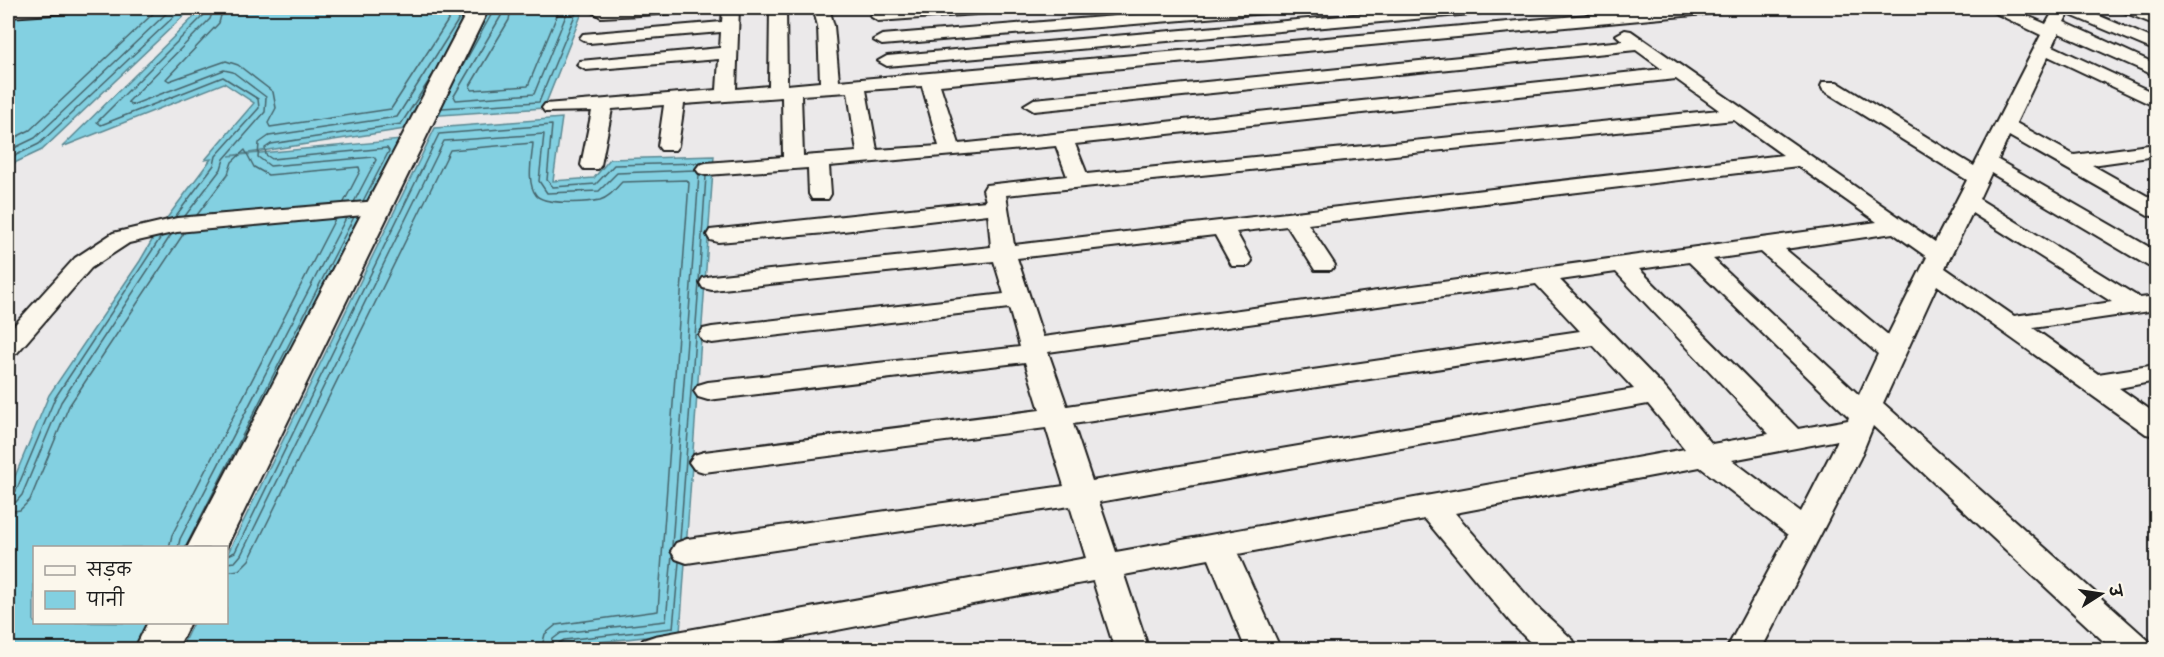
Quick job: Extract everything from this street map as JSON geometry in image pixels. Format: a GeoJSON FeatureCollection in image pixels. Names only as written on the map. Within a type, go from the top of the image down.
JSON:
{"type":"FeatureCollection","features":[{"type":"Feature","properties":{"kind":"street"},"geometry":{"type":"LineString","coordinates":[[8,12],[68,8]]}},
{"type":"Feature","properties":{"kind":"street"},"geometry":{"type":"LineString","coordinates":[[207,546],[479,8]]}},
{"type":"Feature","properties":{"kind":"street"},"geometry":{"type":"LineString","coordinates":[[661,59],[673,8]]}},
{"type":"Feature","properties":{"kind":"street"},"geometry":{"type":"LineString","coordinates":[[601,12],[679,8]]}},
{"type":"Feature","properties":{"kind":"street"},"geometry":{"type":"LineString","coordinates":[[726,95],[731,8]]}},
{"type":"Feature","properties":{"kind":"street"},"geometry":{"type":"LineString","coordinates":[[778,8],[793,162]]}},
{"type":"Feature","properties":{"kind":"street"},"geometry":{"type":"LineString","coordinates":[[821,8],[826,26],[830,87]]}},
{"type":"Feature","properties":{"kind":"street"},"geometry":{"type":"LineString","coordinates":[[891,83],[878,12],[990,8]]}},
{"type":"Feature","properties":{"kind":"street"},"geometry":{"type":"LineString","coordinates":[[882,40],[1200,10],[1266,8]]}},
{"type":"Feature","properties":{"kind":"street"},"geometry":{"type":"LineString","coordinates":[[887,61],[1482,8]]}},
{"type":"Feature","properties":{"kind":"street"},"geometry":{"type":"LineString","coordinates":[[552,108],[929,80],[1593,13],[1716,8]]}},
{"type":"Feature","properties":{"kind":"street"},"geometry":{"type":"LineString","coordinates":[[1997,8],[2055,24],[2157,46]]}},
{"type":"Feature","properties":{"kind":"street"},"geometry":{"type":"LineString","coordinates":[[2127,8],[2157,20]]}},
{"type":"Feature","properties":{"kind":"street"},"geometry":{"type":"LineString","coordinates":[[1593,13],[1898,226],[1936,262],[2010,324],[2157,427]]}},
{"type":"Feature","properties":{"kind":"street"},"geometry":{"type":"LineString","coordinates":[[2055,24],[2157,71]]}},
{"type":"Feature","properties":{"kind":"street"},"geometry":{"type":"LineString","coordinates":[[2055,24],[2157,101]]}},
{"type":"Feature","properties":{"kind":"street"},"geometry":{"type":"LineString","coordinates":[[1743,650],[1864,417],[1892,352],[2003,124],[2055,24]]}},
{"type":"Feature","properties":{"kind":"street"},"geometry":{"type":"LineString","coordinates":[[589,38],[730,26]]}},
{"type":"Feature","properties":{"kind":"street"},"geometry":{"type":"LineString","coordinates":[[1034,105],[1638,45]]}},
{"type":"Feature","properties":{"kind":"street"},"geometry":{"type":"LineString","coordinates":[[586,65],[729,53]]}},
{"type":"Feature","properties":{"kind":"street"},"geometry":{"type":"LineString","coordinates":[[1020,71],[1034,105],[1080,182]]}},
{"type":"Feature","properties":{"kind":"street"},"geometry":{"type":"LineString","coordinates":[[706,169],[951,151],[1679,73]]}},
{"type":"Feature","properties":{"kind":"street"},"geometry":{"type":"LineString","coordinates":[[929,80],[951,151]]}},
{"type":"Feature","properties":{"kind":"street"},"geometry":{"type":"LineString","coordinates":[[856,85],[868,157]]}},
{"type":"Feature","properties":{"kind":"street"},"geometry":{"type":"LineString","coordinates":[[1830,86],[1981,169],[2157,261]]}},
{"type":"Feature","properties":{"kind":"street"},"geometry":{"type":"LineString","coordinates":[[668,146],[675,99]]}},
{"type":"Feature","properties":{"kind":"street"},"geometry":{"type":"LineString","coordinates":[[591,165],[603,104]]}},
{"type":"Feature","properties":{"kind":"street"},"geometry":{"type":"LineString","coordinates":[[1132,650],[1003,253],[994,190],[1737,114]]}},
{"type":"Feature","properties":{"kind":"street"},"geometry":{"type":"LineString","coordinates":[[2003,124],[2071,162],[2147,197],[2157,210]]}},
{"type":"Feature","properties":{"kind":"street"},"geometry":{"type":"LineString","coordinates":[[2071,162],[2157,150]]}},
{"type":"Feature","properties":{"kind":"street"},"geometry":{"type":"LineString","coordinates":[[712,283],[1003,253],[1802,159]]}},
{"type":"Feature","properties":{"kind":"street"},"geometry":{"type":"LineString","coordinates":[[818,160],[820,194]]}},
{"type":"Feature","properties":{"kind":"street"},"geometry":{"type":"LineString","coordinates":[[1966,200],[2146,305]]}},
{"type":"Feature","properties":{"kind":"street"},"geometry":{"type":"LineString","coordinates":[[718,235],[826,226],[998,206]]}},
{"type":"Feature","properties":{"kind":"street"},"geometry":{"type":"LineString","coordinates":[[8,347],[83,263],[121,238],[177,225],[378,208]]}},
{"type":"Feature","properties":{"kind":"street"},"geometry":{"type":"LineString","coordinates":[[1293,218],[1323,264]]}},
{"type":"Feature","properties":{"kind":"street"},"geometry":{"type":"LineString","coordinates":[[708,391],[1034,350],[1541,275],[1898,226]]}},
{"type":"Feature","properties":{"kind":"street"},"geometry":{"type":"LineString","coordinates":[[1222,227],[1240,261]]}},
{"type":"Feature","properties":{"kind":"street"},"geometry":{"type":"LineString","coordinates":[[1766,244],[1892,352]]}},
{"type":"Feature","properties":{"kind":"street"},"geometry":{"type":"LineString","coordinates":[[1694,254],[1864,417],[2136,650]]}},
{"type":"Feature","properties":{"kind":"street"},"geometry":{"type":"LineString","coordinates":[[1621,264],[1792,440]]}},
{"type":"Feature","properties":{"kind":"street"},"geometry":{"type":"LineString","coordinates":[[1541,275],[1656,394],[1706,456],[1806,532]]}},
{"type":"Feature","properties":{"kind":"street"},"geometry":{"type":"LineString","coordinates":[[712,334],[1018,300]]}},
{"type":"Feature","properties":{"kind":"street"},"geometry":{"type":"LineString","coordinates":[[2010,324],[2146,305]]}},
{"type":"Feature","properties":{"kind":"street"},"geometry":{"type":"LineString","coordinates":[[704,462],[1056,417],[1599,336]]}},
{"type":"Feature","properties":{"kind":"street"},"geometry":{"type":"LineString","coordinates":[[2095,383],[2157,373]]}},
{"type":"Feature","properties":{"kind":"street"},"geometry":{"type":"LineString","coordinates":[[687,551],[1082,494],[1656,394]]}},
{"type":"Feature","properties":{"kind":"street"},"geometry":{"type":"LineString","coordinates":[[655,650],[1792,440],[1864,417]]}},
{"type":"Feature","properties":{"kind":"street"},"geometry":{"type":"LineString","coordinates":[[1431,506],[1524,615],[1562,650]]}},
{"type":"Feature","properties":{"kind":"street"},"geometry":{"type":"LineString","coordinates":[[1219,546],[1264,650]]}},
{"type":"Feature","properties":{"kind":"street"},"geometry":{"type":"LineString","coordinates":[[155,650],[168,624]]}},
{"type":"Feature","properties":{"kind":"water"},"geometry":{"type":"Polygon","coordinates":[[[40,8],[192,8],[42,150],[8,166],[8,11],[40,8]]]}},
{"type":"Feature","properties":{"kind":"water"},"geometry":{"type":"Polygon","coordinates":[[[203,8],[482,8],[405,129],[229,156],[401,140],[191,546],[33,546],[33,624],[147,624],[133,649],[8,649],[8,493],[49,395],[140,261],[158,230],[211,159],[205,160],[254,103],[224,83],[62,147],[203,8]]]}},
{"type":"Feature","properties":{"kind":"water"},"geometry":{"type":"Polygon","coordinates":[[[490,8],[584,8],[544,108],[427,116],[490,8]]]}},
{"type":"Feature","properties":{"kind":"water"},"geometry":{"type":"Polygon","coordinates":[[[562,118],[553,181],[594,178],[610,159],[714,156],[680,633],[564,646],[563,650],[180,650],[193,624],[228,624],[228,553],[435,128],[562,118]]]}}]}
